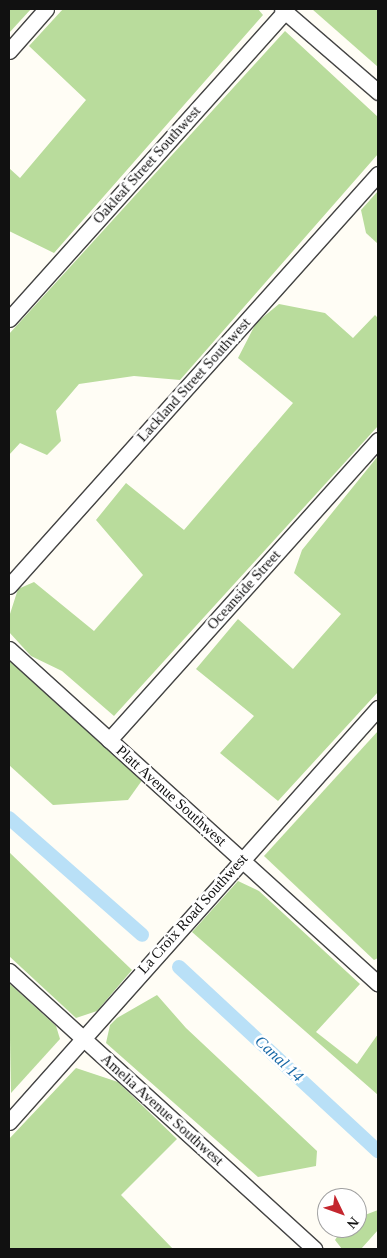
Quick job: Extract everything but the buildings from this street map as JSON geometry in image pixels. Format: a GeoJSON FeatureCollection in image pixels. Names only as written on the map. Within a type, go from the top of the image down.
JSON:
{"type":"FeatureCollection","features":[{"type":"Feature","properties":{"kind":"street"},"geometry":{"type":"LineString","coordinates":[[9,50],[46,9]]}},
{"type":"Feature","properties":{"kind":"street"},"geometry":{"type":"LineString","coordinates":[[284,10],[378,92]]}},
{"type":"Feature","properties":{"kind":"street","name":"Oakleaf Street Southwest"},"geometry":{"type":"LineString","coordinates":[[9,320],[284,10]]}},
{"type":"Feature","properties":{"kind":"street","name":"Lackland Street Southwest"},"geometry":{"type":"LineString","coordinates":[[9,586],[378,174]]}},
{"type":"Feature","properties":{"kind":"street","name":"Oceanside Street"},"geometry":{"type":"LineString","coordinates":[[109,740],[378,440]]}},
{"type":"Feature","properties":{"kind":"street","name":"Platt Avenue Southwest"},"geometry":{"type":"LineString","coordinates":[[9,649],[241,860],[377,980]]}},
{"type":"Feature","properties":{"kind":"street","name":"La Croix Road Southwest"},"geometry":{"type":"LineString","coordinates":[[9,1122],[378,708]]}},
{"type":"Feature","properties":{"kind":"street","name":"Amelia Avenue Southwest"},"geometry":{"type":"LineString","coordinates":[[9,972],[315,1249]]}},
{"type":"Feature","properties":{"kind":"green space"},"geometry":{"type":"Polygon","coordinates":[[[9,9],[31,9],[9,33],[9,9]]]}},
{"type":"Feature","properties":{"kind":"green space"},"geometry":{"type":"Polygon","coordinates":[[[63,9],[258,9],[263,15],[54,253],[9,231],[9,168],[20,178],[86,100],[29,46],[63,9]]]}},
{"type":"Feature","properties":{"kind":"green space"},"geometry":{"type":"Polygon","coordinates":[[[312,9],[378,9],[378,67],[312,9]]]}},
{"type":"Feature","properties":{"kind":"green space"},"geometry":{"type":"Polygon","coordinates":[[[285,31],[378,117],[378,154],[180,380],[134,376],[79,384],[56,411],[61,441],[47,455],[20,443],[9,455],[9,334],[285,31]]]}},
{"type":"Feature","properties":{"kind":"green space"},"geometry":{"type":"Polygon","coordinates":[[[378,191],[378,244],[366,233],[361,210],[378,191]]]}},
{"type":"Feature","properties":{"kind":"green space"},"geometry":{"type":"Polygon","coordinates":[[[279,304],[325,313],[353,338],[375,315],[378,318],[378,426],[114,716],[62,671],[31,656],[9,632],[9,617],[18,589],[34,582],[94,631],[143,575],[96,520],[126,483],[184,530],[293,403],[238,358],[256,323],[279,304]]]}},
{"type":"Feature","properties":{"kind":"green space"},"geometry":{"type":"Polygon","coordinates":[[[378,456],[378,692],[278,801],[220,753],[254,716],[196,669],[238,619],[293,669],[341,614],[294,573],[302,550],[378,456]]]}},
{"type":"Feature","properties":{"kind":"green space"},"geometry":{"type":"Polygon","coordinates":[[[9,658],[143,779],[128,800],[53,805],[9,765],[9,658]]]}},
{"type":"Feature","properties":{"kind":"green space"},"geometry":{"type":"Polygon","coordinates":[[[378,731],[378,958],[374,960],[264,856],[378,731]]]}},
{"type":"Feature","properties":{"kind":"green space"},"geometry":{"type":"Polygon","coordinates":[[[9,852],[132,970],[97,1011],[76,1018],[9,956],[9,852]]]}},
{"type":"Feature","properties":{"kind":"green space"},"geometry":{"type":"Polygon","coordinates":[[[238,881],[259,891],[360,984],[316,1032],[357,1064],[378,1034],[378,1095],[192,932],[238,881]]]}},
{"type":"Feature","properties":{"kind":"green space"},"geometry":{"type":"Polygon","coordinates":[[[9,983],[56,1026],[60,1039],[11,1093],[9,983]]]}},
{"type":"Feature","properties":{"kind":"green space"},"geometry":{"type":"Polygon","coordinates":[[[157,995],[186,1028],[317,1151],[316,1166],[258,1177],[106,1043],[110,1025],[117,1018],[157,995]]]}},
{"type":"Feature","properties":{"kind":"green space"},"geometry":{"type":"Polygon","coordinates":[[[76,1068],[118,1082],[177,1139],[121,1195],[173,1249],[9,1249],[9,1139],[76,1068]]]}},
{"type":"Feature","properties":{"kind":"green space"},"geometry":{"type":"Polygon","coordinates":[[[378,1210],[378,1230],[361,1249],[342,1249],[335,1240],[336,1238],[367,1238],[367,1214],[378,1210]]]}},
{"type":"Feature","properties":{"kind":"waterway","name":"Canal 14"},"geometry":{"type":"LineString","coordinates":[[9,818],[142,935]]}},
{"type":"Feature","properties":{"kind":"waterway","name":"Canal 14"},"geometry":{"type":"LineString","coordinates":[[179,967],[378,1151]]}}]}
